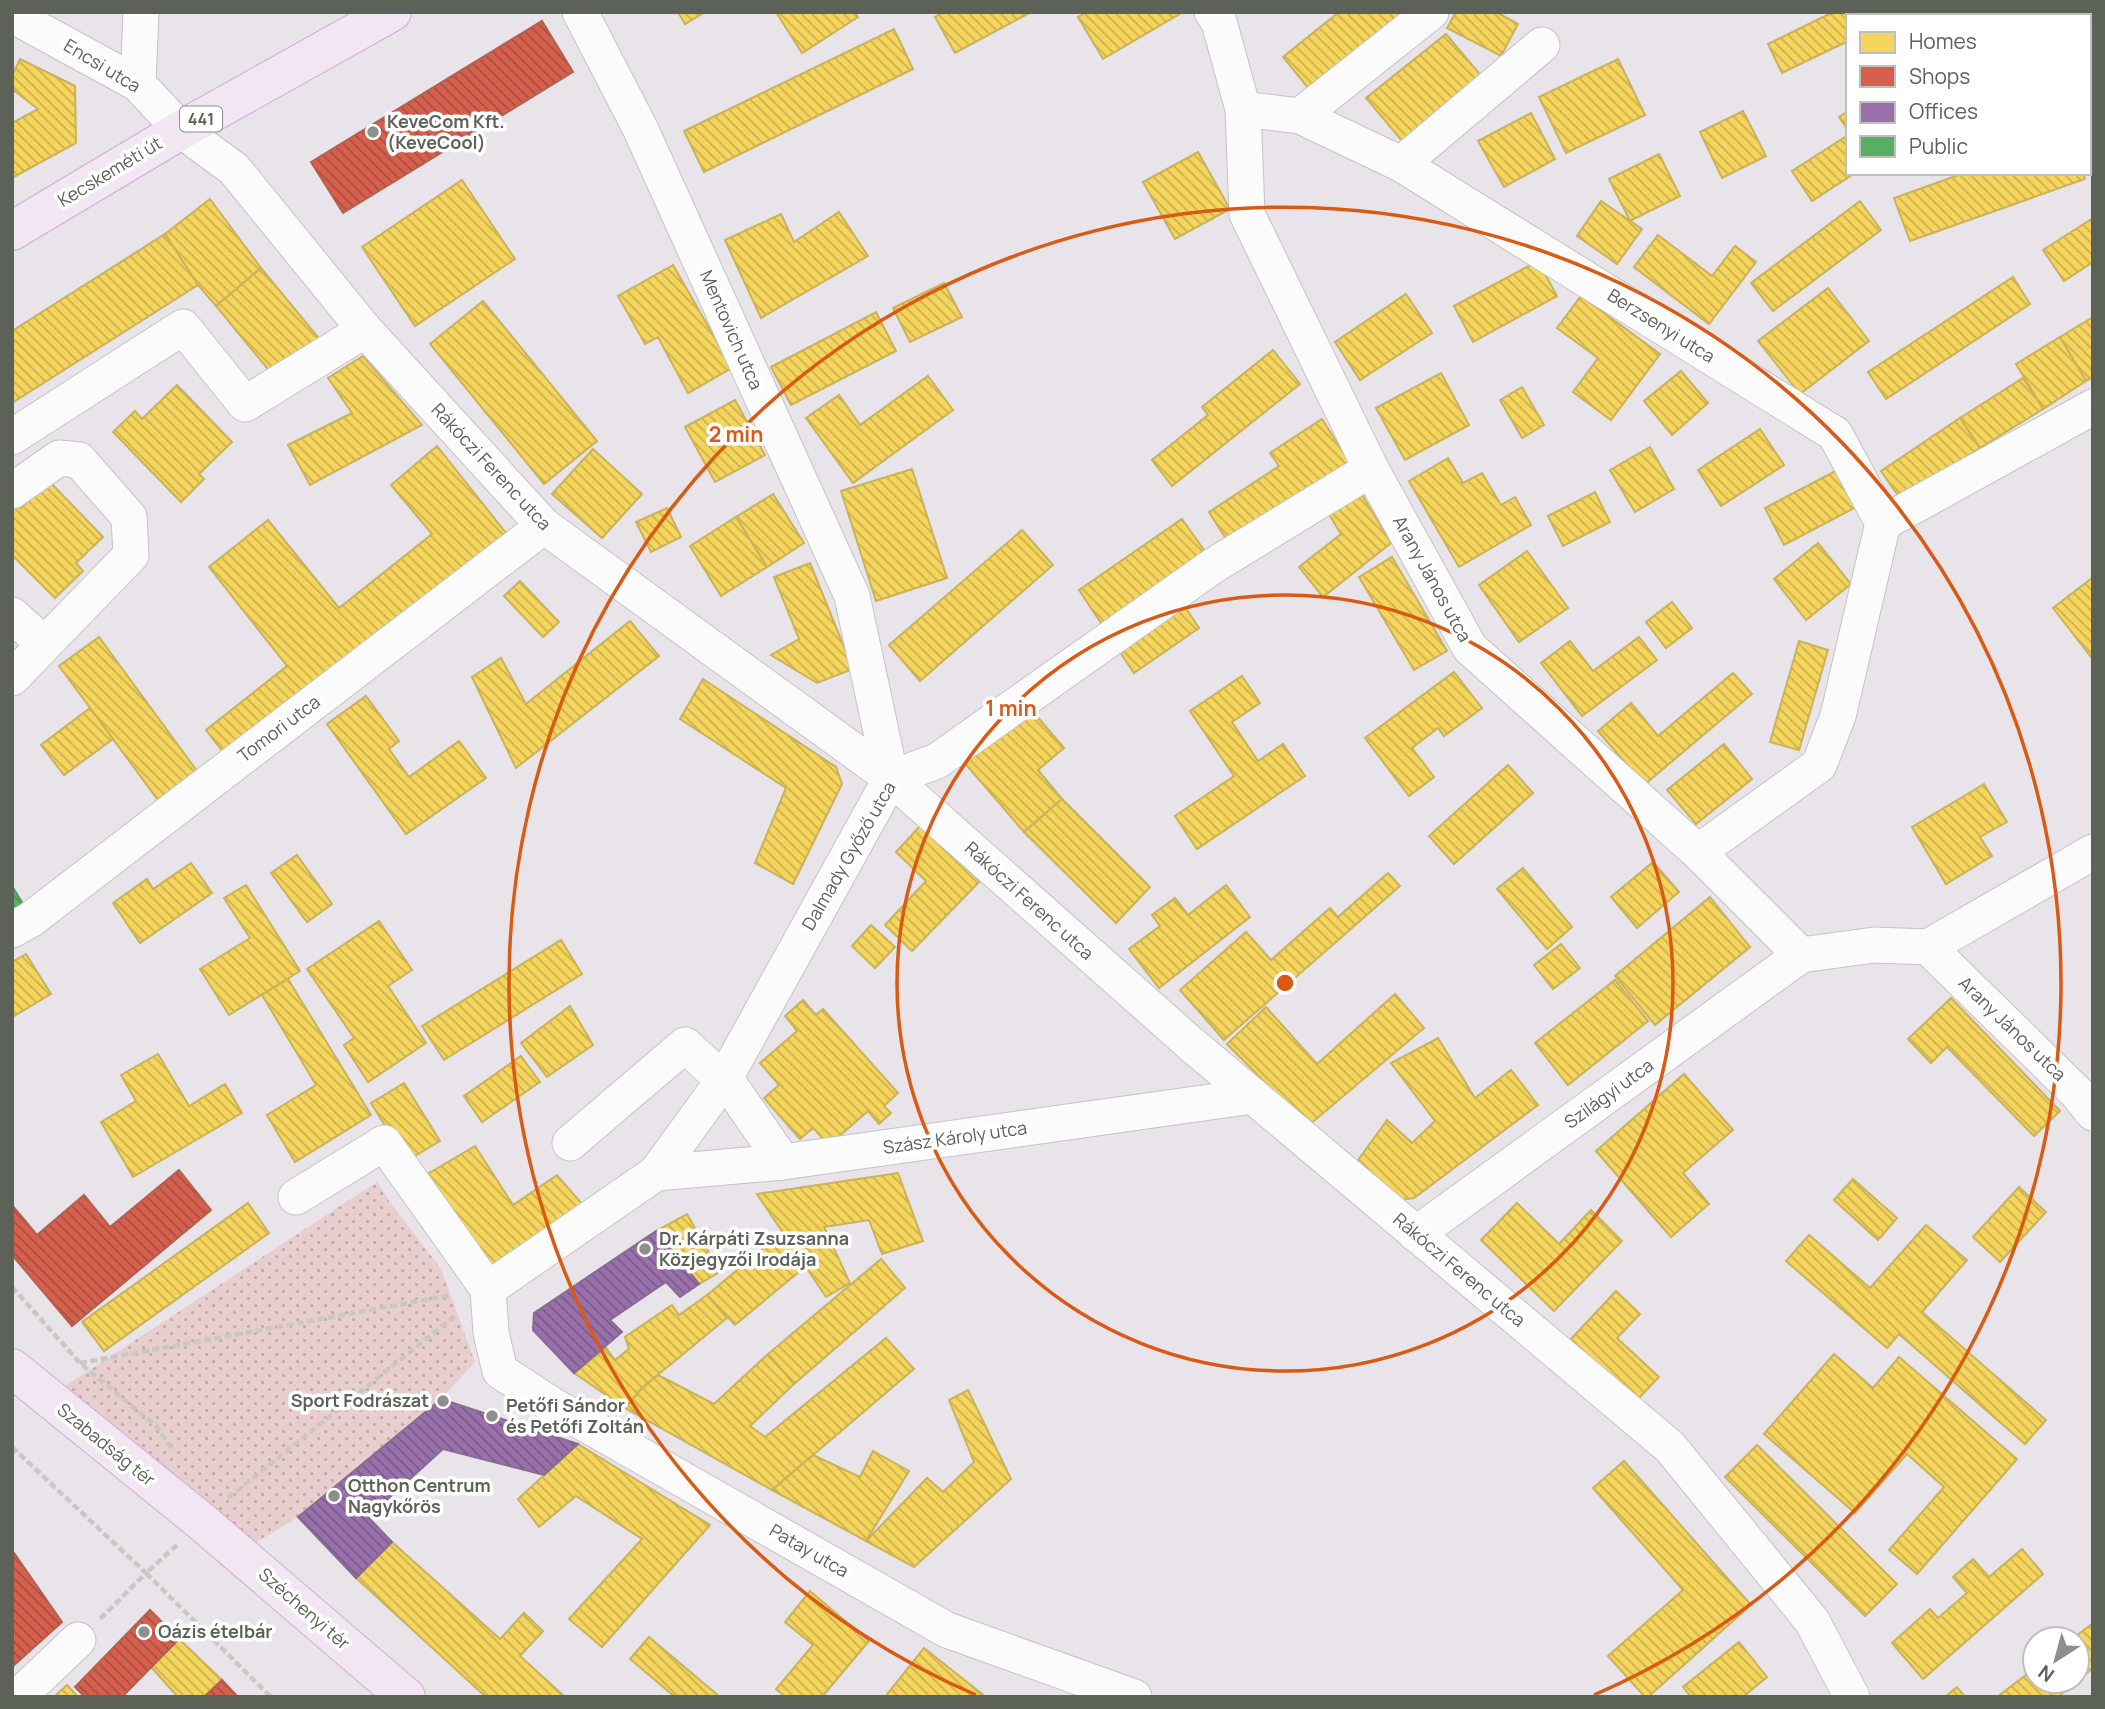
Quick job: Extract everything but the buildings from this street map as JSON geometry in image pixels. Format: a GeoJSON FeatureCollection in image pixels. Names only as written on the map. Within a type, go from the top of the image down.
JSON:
{"type":"FeatureCollection","features":[{"type":"Feature","properties":{"kind":"main road","name":"Kecskeméti út"},"geometry":{"type":"LineString","coordinates":[[12,231],[181,130],[392,12]]}},
{"type":"Feature","properties":{"kind":"main road","name":"Szabadság tér"},"geometry":{"type":"LineString","coordinates":[[12,1368],[203,1521]]}},
{"type":"Feature","properties":{"kind":"main road","name":"Széchenyi tér"},"geometry":{"type":"LineString","coordinates":[[203,1521],[406,1697]]}},
{"type":"Feature","properties":{"kind":"street"},"geometry":{"type":"LineString","coordinates":[[138,84],[141,12]]}},
{"type":"Feature","properties":{"kind":"street","name":"Mentovich utca"},"geometry":{"type":"LineString","coordinates":[[580,12],[640,128],[852,596],[891,778]]}},
{"type":"Feature","properties":{"kind":"street","name":"Arany János utca"},"geometry":{"type":"LineString","coordinates":[[1212,12],[1219,22],[1243,109],[1247,214],[1371,469],[1470,648],[1699,852],[1801,955]]}},
{"type":"Feature","properties":{"kind":"street"},"geometry":{"type":"LineString","coordinates":[[1300,116],[1431,12]]}},
{"type":"Feature","properties":{"kind":"street","name":"Encsi utca"},"geometry":{"type":"LineString","coordinates":[[12,15],[138,84],[181,130]]}},
{"type":"Feature","properties":{"kind":"street"},"geometry":{"type":"LineString","coordinates":[[1401,164],[1542,46]]}},
{"type":"Feature","properties":{"kind":"street","name":"Berzsenyi utca"},"geometry":{"type":"LineString","coordinates":[[1243,109],[1300,116],[1401,164],[1835,434],[1883,523]]}},
{"type":"Feature","properties":{"kind":"street","name":"Rákóczi Ferenc utca"},"geometry":{"type":"LineString","coordinates":[[181,130],[234,169],[365,330],[544,526],[891,778],[1253,1096],[1670,1447],[1812,1621],[1852,1697]]}},
{"type":"Feature","properties":{"kind":"street"},"geometry":{"type":"LineString","coordinates":[[12,437],[183,327],[245,404],[365,330]]}},
{"type":"Feature","properties":{"kind":"street"},"geometry":{"type":"LineString","coordinates":[[1699,852],[1819,765],[1838,716],[1883,523],[2093,407]]}},
{"type":"Feature","properties":{"kind":"street"},"geometry":{"type":"LineString","coordinates":[[12,491],[59,458],[79,460],[129,517],[131,555],[12,678]]}},
{"type":"Feature","properties":{"kind":"street","name":"Dalmady Győző utca"},"geometry":{"type":"LineString","coordinates":[[488,1289],[656,1172],[725,1078],[891,778],[937,761],[1213,566],[1371,469]]}},
{"type":"Feature","properties":{"kind":"street","name":"Tomori utca"},"geometry":{"type":"LineString","coordinates":[[12,930],[30,920],[544,526]]}},
{"type":"Feature","properties":{"kind":"street"},"geometry":{"type":"LineString","coordinates":[[12,615],[44,643]]}},
{"type":"Feature","properties":{"kind":"street"},"geometry":{"type":"LineString","coordinates":[[1801,955],[1874,945],[1928,947],[2093,852]]}},
{"type":"Feature","properties":{"kind":"street","name":"Arany János utca"},"geometry":{"type":"LineString","coordinates":[[1928,947],[2088,1099]]}},
{"type":"Feature","properties":{"kind":"street","name":"Szilágyi utca"},"geometry":{"type":"LineString","coordinates":[[1416,1234],[1801,955]]}},
{"type":"Feature","properties":{"kind":"street"},"geometry":{"type":"LineString","coordinates":[[570,1143],[685,1045],[725,1078],[783,1162]]}},
{"type":"Feature","properties":{"kind":"street","name":"Szász Károly utca"},"geometry":{"type":"LineString","coordinates":[[656,1172],[783,1162],[1253,1096]]}},
{"type":"Feature","properties":{"kind":"street"},"geometry":{"type":"LineString","coordinates":[[296,1196],[384,1143],[488,1289]]}},
{"type":"Feature","properties":{"kind":"street","name":"Patay utca"},"geometry":{"type":"LineString","coordinates":[[488,1289],[491,1333],[500,1371],[552,1405],[947,1630],[1134,1697]]}},
{"type":"Feature","properties":{"kind":"street"},"geometry":{"type":"LineString","coordinates":[[18,1697],[78,1640]]}},
{"type":"Feature","properties":{"kind":"path"},"geometry":{"type":"LineString","coordinates":[[12,1287],[80,1363],[156,1426],[178,1457]]}},
{"type":"Feature","properties":{"kind":"path"},"geometry":{"type":"LineString","coordinates":[[80,1363],[488,1289]]}},
{"type":"Feature","properties":{"kind":"path"},"geometry":{"type":"LineString","coordinates":[[78,1640],[203,1521],[488,1289]]}},
{"type":"Feature","properties":{"kind":"path"},"geometry":{"type":"LineString","coordinates":[[12,1447],[146,1573],[271,1697]]}},
{"type":"Feature","properties":{"kind":"shaded area"},"geometry":{"type":"Polygon","coordinates":[[[377,1182],[441,1269],[475,1362],[441,1399],[298,1517],[239,1553],[47,1398],[377,1182]]]}},
{"type":"Feature","properties":{"kind":"place","name":"KeveCom Kft. (KeveCool)"},"geometry":{"type":"Point","coordinates":[373,132]}},
{"type":"Feature","properties":{"kind":"place","name":"Dr. Kárpáti Zsuzsanna Közjegyzői Irodája"},"geometry":{"type":"Point","coordinates":[645,1249]}},
{"type":"Feature","properties":{"kind":"place","name":"Sport Fodrászat"},"geometry":{"type":"Point","coordinates":[443,1401]}},
{"type":"Feature","properties":{"kind":"place","name":"Petőfi Sándor és Petőfi Zoltán"},"geometry":{"type":"Point","coordinates":[492,1416]}},
{"type":"Feature","properties":{"kind":"place","name":"Otthon Centrum Nagykőrös"},"geometry":{"type":"Point","coordinates":[334,1496]}},
{"type":"Feature","properties":{"kind":"place","name":"Oázis ételbár"},"geometry":{"type":"Point","coordinates":[144,1632]}}]}
